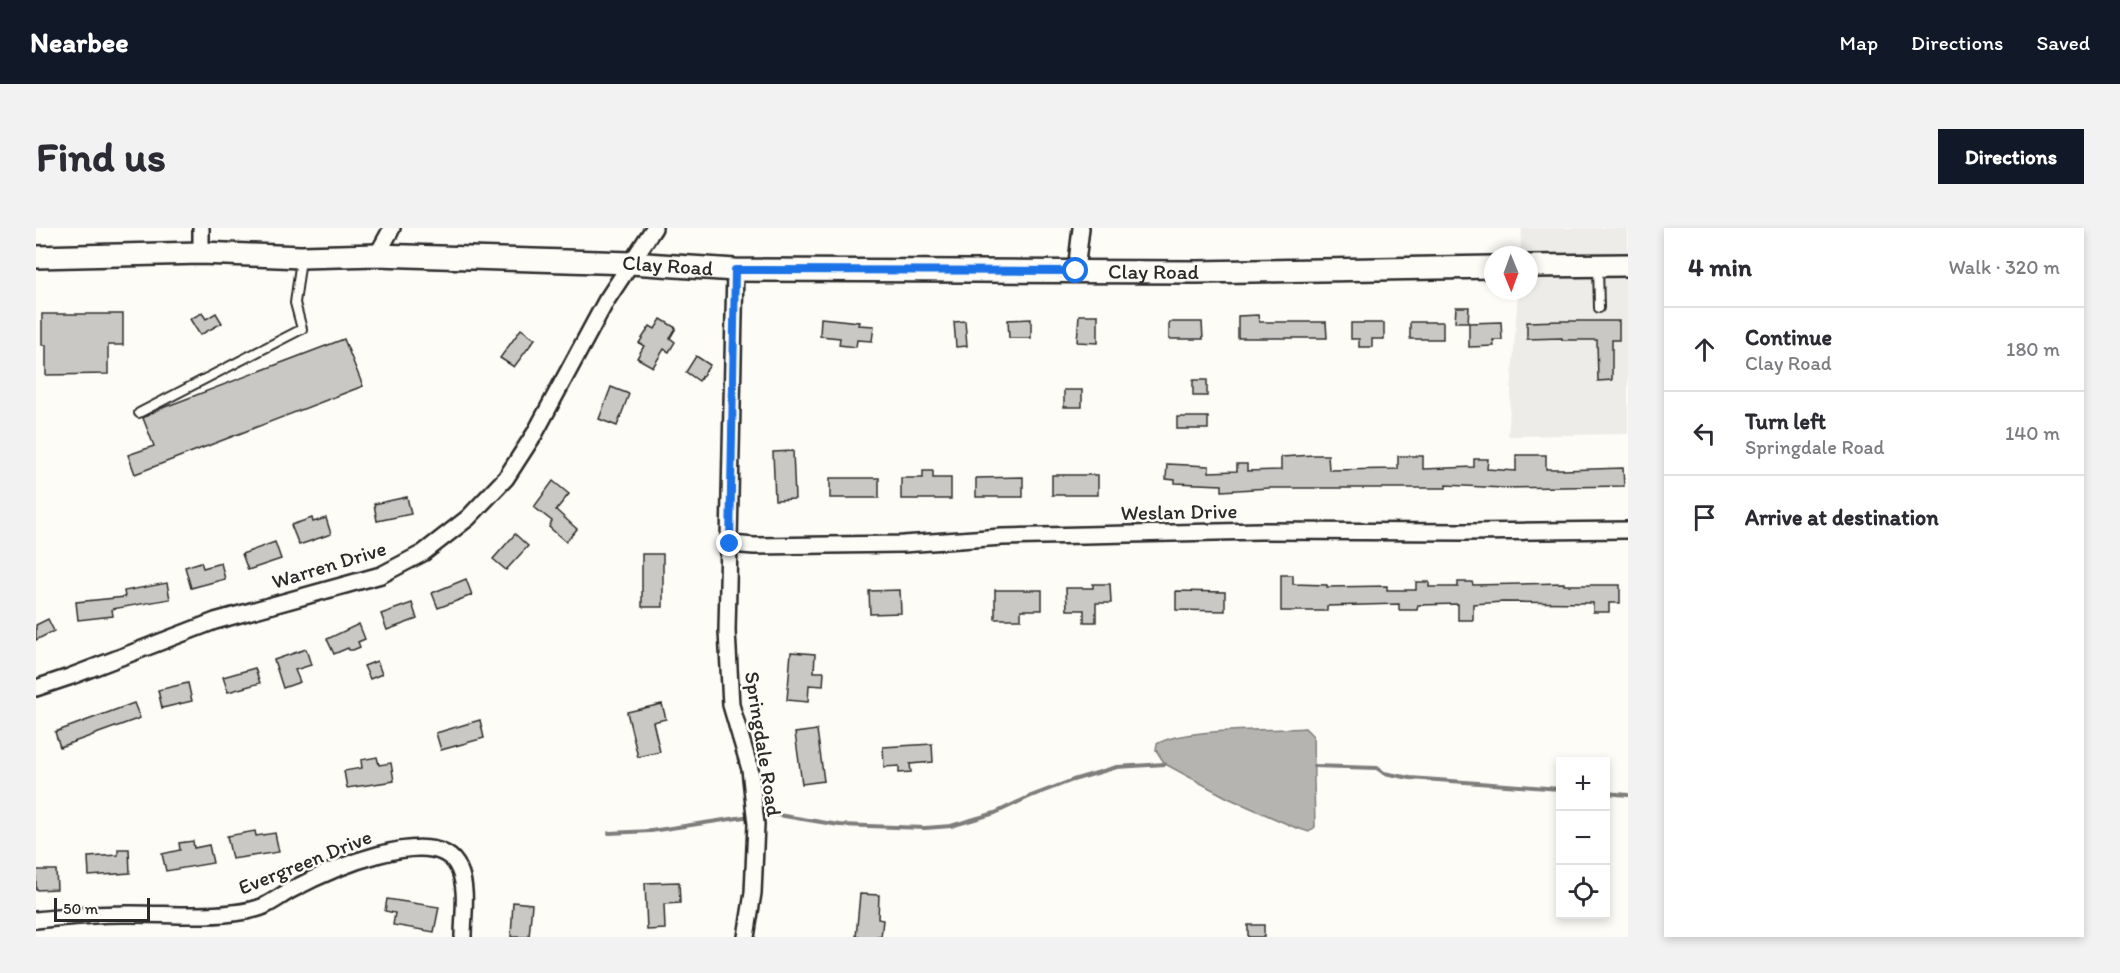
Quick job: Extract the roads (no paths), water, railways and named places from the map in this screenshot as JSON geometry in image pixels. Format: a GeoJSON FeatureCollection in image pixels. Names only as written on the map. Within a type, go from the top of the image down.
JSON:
{"type":"FeatureCollection","features":[{"type":"Feature","properties":{"kind":"street"},"geometry":{"type":"LineString","coordinates":[[201,228],[201,253]]}},
{"type":"Feature","properties":{"kind":"street"},"geometry":{"type":"LineString","coordinates":[[377,255],[392,228]]}},
{"type":"Feature","properties":{"kind":"street","name":"Warren Drive"},"geometry":{"type":"LineString","coordinates":[[36,688],[69,678],[215,621],[381,575],[423,553],[468,518],[506,478],[535,433],[606,301],[654,228]]}},
{"type":"Feature","properties":{"kind":"street"},"geometry":{"type":"LineString","coordinates":[[1076,271],[1081,228]]}},
{"type":"Feature","properties":{"kind":"street","name":"Clay Road"},"geometry":{"type":"LineString","coordinates":[[36,256],[201,253],[301,257],[377,255],[631,263],[735,270],[1197,272],[1484,267]]}},
{"type":"Feature","properties":{"kind":"street"},"geometry":{"type":"LineString","coordinates":[[1538,266],[1628,266]]}},
{"type":"Feature","properties":{"kind":"street","name":"Springdale Road"},"geometry":{"type":"LineString","coordinates":[[735,270],[727,631],[731,705],[750,769],[756,824],[753,893],[747,937]]}},
{"type":"Feature","properties":{"kind":"street","name":"Weslan Drive"},"geometry":{"type":"LineString","coordinates":[[730,544],[754,546],[903,544],[1002,537],[1260,531],[1628,530]]}},
{"type":"Feature","properties":{"kind":"street","name":"Evergreen Drive"},"geometry":{"type":"LineString","coordinates":[[36,920],[122,914],[231,913],[262,907],[292,889],[366,858],[394,850],[426,848],[445,854],[459,868],[464,888],[463,937]]}},
{"type":"Feature","properties":{"kind":"lane"},"geometry":{"type":"LineString","coordinates":[[138,413],[303,329],[295,303],[301,257]]}},
{"type":"Feature","properties":{"kind":"lane"},"geometry":{"type":"LineString","coordinates":[[1598,265],[1599,308]]}},
{"type":"Feature","properties":{"kind":"waterway"},"geometry":{"type":"LineString","coordinates":[[758,815],[772,814],[839,825],[925,828],[951,826],[995,813],[1073,780],[1117,767],[1165,764]]}},
{"type":"Feature","properties":{"kind":"waterway"},"geometry":{"type":"LineString","coordinates":[[1314,766],[1377,768],[1384,773],[1410,778],[1556,789]]}},
{"type":"Feature","properties":{"kind":"waterway"},"geometry":{"type":"LineString","coordinates":[[1610,793],[1628,795]]}},
{"type":"Feature","properties":{"kind":"waterway"},"geometry":{"type":"LineString","coordinates":[[609,833],[651,831],[751,816]]}}]}
